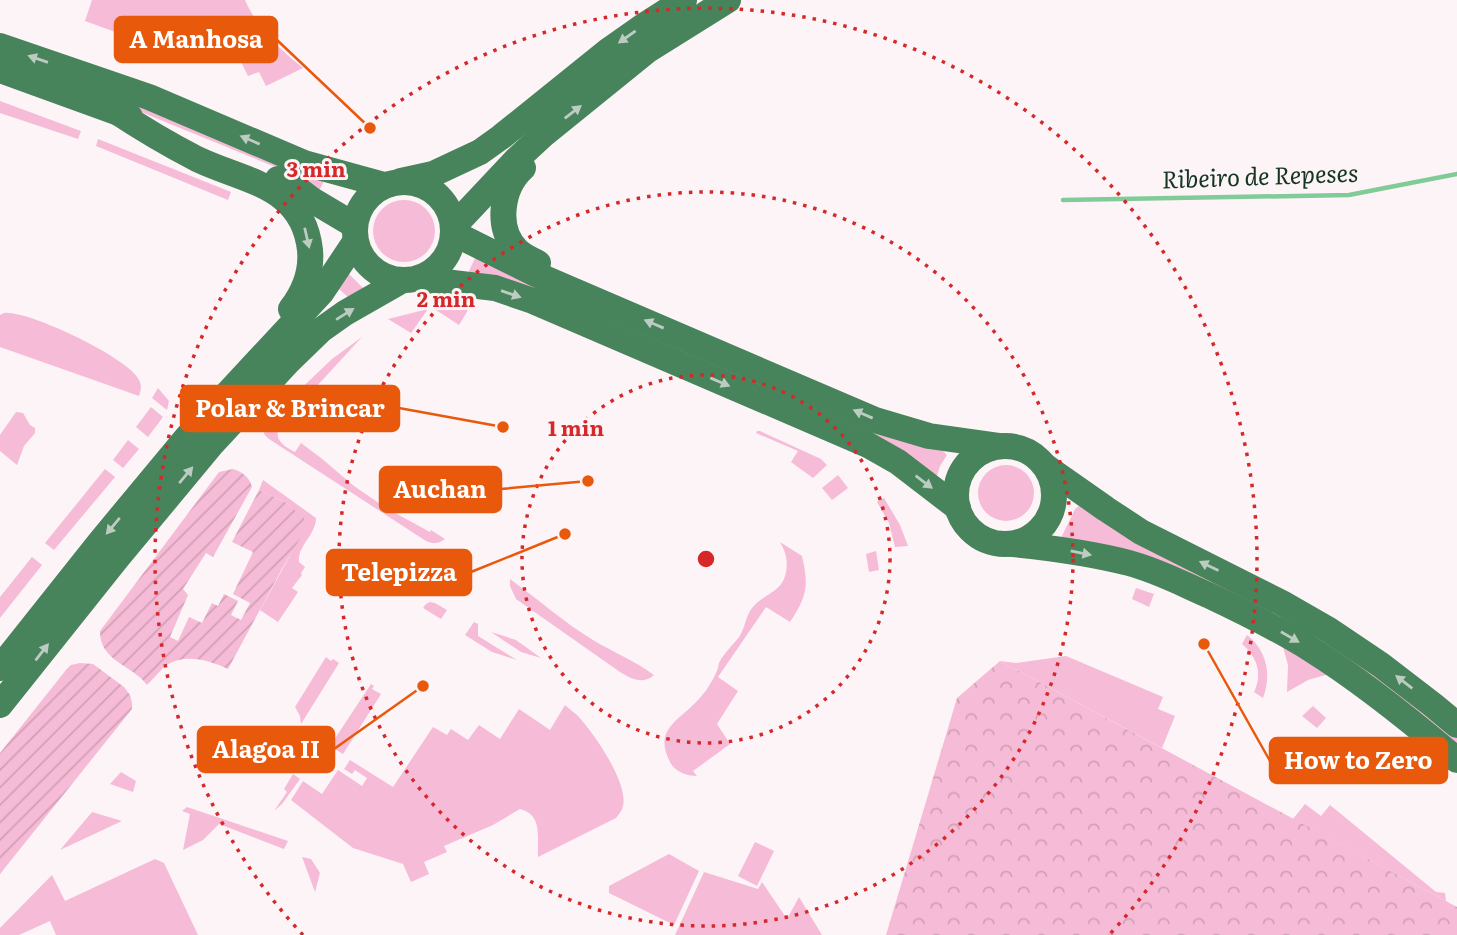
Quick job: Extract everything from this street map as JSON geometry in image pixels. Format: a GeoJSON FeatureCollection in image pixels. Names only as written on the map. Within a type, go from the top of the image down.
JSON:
{"type":"FeatureCollection","features":[{"type":"Feature","properties":{"kind":"main road"},"geometry":{"type":"LineString","coordinates":[[0,668],[188,436],[321,293],[355,233],[359,208],[370,195],[392,183],[433,174],[480,152],[608,51],[684,0]]}},
{"type":"Feature","properties":{"kind":"main road"},"geometry":{"type":"LineString","coordinates":[[453,230],[517,159],[543,135],[648,50],[728,0]]}},
{"type":"Feature","properties":{"kind":"main road"},"geometry":{"type":"LineString","coordinates":[[0,46],[149,97],[304,163],[392,183],[416,183],[430,189],[442,199],[450,212],[453,230],[446,259],[434,271],[410,280],[345,313],[288,362],[211,445],[0,705]]}},
{"type":"Feature","properties":{"kind":"main road"},"geometry":{"type":"LineString","coordinates":[[0,70],[114,110],[288,182],[355,233],[361,257],[372,270],[387,278],[495,288],[533,302],[868,445],[898,462],[958,508]]}},
{"type":"Feature","properties":{"kind":"main road"},"geometry":{"type":"LineString","coordinates":[[114,110],[178,149],[270,188],[288,201],[301,217],[309,238],[311,260],[307,282],[296,303],[261,344],[247,371]]}},
{"type":"Feature","properties":{"kind":"main road"},"geometry":{"type":"LineString","coordinates":[[543,135],[535,157],[514,177],[506,192],[503,212],[505,225],[513,244],[522,254],[564,275],[599,301]]}},
{"type":"Feature","properties":{"kind":"main road"},"geometry":{"type":"LineString","coordinates":[[453,230],[544,278],[875,420],[929,436],[1014,446],[1026,450],[1046,467],[1141,532],[1329,630],[1381,665],[1457,726]]}},
{"type":"Feature","properties":{"kind":"main road"},"geometry":{"type":"LineString","coordinates":[[1000,446],[986,449],[974,456],[964,467],[958,480],[958,508],[963,522],[973,532],[985,540],[999,544],[1073,551],[1131,563],[1176,580],[1269,625],[1312,650],[1416,725],[1457,760]]}},
{"type":"Feature","properties":{"kind":"main road"},"geometry":{"type":"LineString","coordinates":[[1013,544],[1029,539],[1042,528],[1051,515],[1055,499],[1053,482],[1046,467]]}},
{"type":"Feature","properties":{"kind":"green space"},"geometry":{"type":"Polygon","coordinates":[[[92,0],[245,0],[263,30],[303,68],[266,86],[259,72],[248,76],[240,60],[232,63],[227,54],[215,60],[197,23],[159,41],[154,31],[142,37],[135,25],[118,33],[85,21],[92,0]]]}},
{"type":"Feature","properties":{"kind":"green space"},"geometry":{"type":"Polygon","coordinates":[[[122,97],[325,179],[318,193],[283,170],[119,103],[122,97]]]}},
{"type":"Feature","properties":{"kind":"green space"},"geometry":{"type":"Polygon","coordinates":[[[0,101],[81,131],[78,139],[0,113],[0,101]]]}},
{"type":"Feature","properties":{"kind":"green space"},"geometry":{"type":"Polygon","coordinates":[[[98,139],[231,192],[228,200],[96,146],[98,139]]]}},
{"type":"Feature","properties":{"kind":"green space"},"geometry":{"type":"Polygon","coordinates":[[[398,200],[410,200],[426,209],[433,219],[433,243],[426,253],[410,262],[398,262],[387,257],[378,248],[373,237],[373,225],[378,214],[387,205],[398,200]]]}},
{"type":"Feature","properties":{"kind":"green space"},"geometry":{"type":"Polygon","coordinates":[[[475,258],[628,324],[470,273],[475,258]]]}},
{"type":"Feature","properties":{"kind":"green space"},"geometry":{"type":"Polygon","coordinates":[[[348,273],[364,289],[349,298],[337,287],[348,273]]]}},
{"type":"Feature","properties":{"kind":"green space"},"geometry":{"type":"Polygon","coordinates":[[[428,309],[411,333],[388,319],[428,309]]]}},
{"type":"Feature","properties":{"kind":"green space"},"geometry":{"type":"Polygon","coordinates":[[[436,310],[468,310],[459,325],[436,310]]]}},
{"type":"Feature","properties":{"kind":"green space"},"geometry":{"type":"Polygon","coordinates":[[[4,313],[34,319],[98,348],[117,360],[139,380],[139,396],[0,347],[0,315],[4,313]]]}},
{"type":"Feature","properties":{"kind":"green space"},"geometry":{"type":"Polygon","coordinates":[[[636,328],[943,451],[947,455],[937,476],[636,328]]]}},
{"type":"Feature","properties":{"kind":"green space"},"geometry":{"type":"Polygon","coordinates":[[[362,337],[280,426],[279,438],[283,445],[295,452],[301,443],[386,508],[445,539],[440,542],[426,541],[264,434],[270,418],[332,359],[362,337]]]}},
{"type":"Feature","properties":{"kind":"green space"},"geometry":{"type":"Polygon","coordinates":[[[158,388],[169,401],[167,410],[152,398],[158,388]]]}},
{"type":"Feature","properties":{"kind":"green space"},"geometry":{"type":"Polygon","coordinates":[[[151,407],[163,417],[148,437],[136,427],[151,407]]]}},
{"type":"Feature","properties":{"kind":"green space"},"geometry":{"type":"Polygon","coordinates":[[[16,412],[23,413],[35,428],[35,433],[24,446],[17,465],[0,451],[0,435],[16,412]]]}},
{"type":"Feature","properties":{"kind":"green space"},"geometry":{"type":"Polygon","coordinates":[[[757,431],[821,459],[827,465],[813,478],[791,462],[798,451],[756,433],[757,431]]]}},
{"type":"Feature","properties":{"kind":"green space"},"geometry":{"type":"Polygon","coordinates":[[[128,440],[139,449],[123,468],[113,460],[128,440]]]}},
{"type":"Feature","properties":{"kind":"green space"},"geometry":{"type":"Polygon","coordinates":[[[1006,465],[1017,467],[1026,473],[1032,482],[1032,504],[1026,513],[1017,519],[1006,521],[995,519],[986,513],[980,504],[978,493],[980,482],[986,473],[995,467],[1006,465]]]}},
{"type":"Feature","properties":{"kind":"green space"},"geometry":{"type":"Polygon","coordinates":[[[105,469],[115,477],[54,550],[45,543],[105,469]]]}},
{"type":"Feature","properties":{"kind":"green space"},"geometry":{"type":"Polygon","coordinates":[[[233,469],[246,476],[252,487],[213,557],[206,553],[183,589],[188,595],[170,637],[178,641],[189,617],[202,623],[212,603],[218,606],[224,594],[238,601],[231,615],[241,620],[250,603],[233,594],[253,552],[232,542],[259,490],[285,502],[304,518],[304,532],[228,669],[195,659],[178,660],[163,668],[147,685],[111,656],[101,641],[100,631],[219,472],[233,469]]]}},
{"type":"Feature","properties":{"kind":"green space"},"geometry":{"type":"Polygon","coordinates":[[[838,475],[848,488],[832,500],[822,488],[838,475]]]}},
{"type":"Feature","properties":{"kind":"green space"},"geometry":{"type":"Polygon","coordinates":[[[263,480],[316,518],[313,530],[299,556],[299,562],[305,567],[292,588],[298,592],[278,622],[260,610],[303,532],[290,506],[259,490],[263,480]]]}},
{"type":"Feature","properties":{"kind":"green space"},"geometry":{"type":"Polygon","coordinates":[[[884,498],[900,525],[908,546],[895,547],[889,523],[877,502],[884,498]]]}},
{"type":"Feature","properties":{"kind":"green space"},"geometry":{"type":"Polygon","coordinates":[[[1079,506],[1118,531],[1345,652],[1457,738],[1457,749],[1402,701],[1061,538],[1079,506]]]}},
{"type":"Feature","properties":{"kind":"green space"},"geometry":{"type":"Polygon","coordinates":[[[780,542],[802,556],[806,584],[803,598],[790,622],[766,607],[718,677],[738,691],[717,724],[730,744],[693,771],[697,776],[682,773],[670,762],[664,742],[666,735],[674,722],[706,690],[721,659],[741,634],[752,608],[774,591],[784,579],[787,564],[780,542]]]}},
{"type":"Feature","properties":{"kind":"green space"},"geometry":{"type":"Polygon","coordinates":[[[876,551],[879,570],[869,572],[866,554],[876,551]]]}},
{"type":"Feature","properties":{"kind":"green space"},"geometry":{"type":"Polygon","coordinates":[[[32,557],[42,565],[0,618],[0,597],[32,557]]]}},
{"type":"Feature","properties":{"kind":"green space"},"geometry":{"type":"Polygon","coordinates":[[[510,579],[582,633],[654,675],[641,680],[620,672],[516,599],[510,579]]]}},
{"type":"Feature","properties":{"kind":"green space"},"geometry":{"type":"Polygon","coordinates":[[[1136,588],[1154,594],[1149,607],[1132,599],[1136,588]]]}},
{"type":"Feature","properties":{"kind":"green space"},"geometry":{"type":"Polygon","coordinates":[[[430,602],[447,610],[441,619],[423,608],[430,602]]]}},
{"type":"Feature","properties":{"kind":"green space"},"geometry":{"type":"Polygon","coordinates":[[[474,622],[478,624],[478,636],[517,660],[492,652],[465,635],[474,622]]]}},
{"type":"Feature","properties":{"kind":"green space"},"geometry":{"type":"Polygon","coordinates":[[[491,632],[516,640],[541,658],[521,652],[491,632]]]}},
{"type":"Feature","properties":{"kind":"green space"},"geometry":{"type":"Polygon","coordinates":[[[1247,635],[1259,648],[1266,664],[1267,681],[1263,698],[1254,692],[1258,672],[1255,660],[1242,644],[1247,635]]]}},
{"type":"Feature","properties":{"kind":"green space"},"geometry":{"type":"Polygon","coordinates":[[[1283,647],[1329,674],[1308,680],[1287,692],[1288,665],[1283,647]]]}},
{"type":"Feature","properties":{"kind":"green space"},"geometry":{"type":"Polygon","coordinates":[[[1066,656],[1163,697],[1158,709],[1175,716],[1162,748],[1000,661],[1016,663],[1066,656]]]}},
{"type":"Feature","properties":{"kind":"green space"},"geometry":{"type":"Polygon","coordinates":[[[326,657],[339,663],[301,724],[295,707],[326,657]]]}},
{"type":"Feature","properties":{"kind":"green space"},"geometry":{"type":"Polygon","coordinates":[[[1000,661],[1457,907],[1457,935],[886,935],[957,698],[1000,661]]]}},
{"type":"Feature","properties":{"kind":"green space"},"geometry":{"type":"Polygon","coordinates":[[[93,664],[124,687],[130,695],[132,709],[0,874],[0,753],[66,670],[71,665],[93,664]]]}},
{"type":"Feature","properties":{"kind":"green space"},"geometry":{"type":"Polygon","coordinates":[[[371,684],[374,686],[372,689],[381,694],[343,754],[330,746],[371,684]]]}},
{"type":"Feature","properties":{"kind":"green space"},"geometry":{"type":"Polygon","coordinates":[[[565,705],[585,724],[601,747],[616,774],[624,799],[616,818],[538,857],[536,822],[532,816],[520,809],[493,825],[444,846],[447,852],[424,862],[429,874],[411,882],[403,864],[353,848],[291,800],[303,781],[322,794],[338,770],[362,786],[367,778],[355,770],[352,774],[344,769],[350,760],[393,787],[433,727],[447,735],[451,729],[468,740],[479,725],[500,739],[519,709],[550,730],[565,705]]]}},
{"type":"Feature","properties":{"kind":"green space"},"geometry":{"type":"Polygon","coordinates":[[[1313,706],[1326,718],[1317,728],[1302,716],[1313,706]]]}},
{"type":"Feature","properties":{"kind":"green space"},"geometry":{"type":"Polygon","coordinates":[[[121,772],[136,781],[133,792],[110,784],[121,772]]]}},
{"type":"Feature","properties":{"kind":"green space"},"geometry":{"type":"Polygon","coordinates":[[[293,774],[300,779],[274,811],[287,792],[284,789],[293,774]]]}},
{"type":"Feature","properties":{"kind":"green space"},"geometry":{"type":"Polygon","coordinates":[[[1305,804],[1321,816],[1330,805],[1436,892],[1445,893],[1446,901],[1293,819],[1305,804]]]}},
{"type":"Feature","properties":{"kind":"green space"},"geometry":{"type":"Polygon","coordinates":[[[187,807],[288,841],[284,849],[219,824],[203,840],[183,850],[190,814],[182,811],[187,807]]]}},
{"type":"Feature","properties":{"kind":"green space"},"geometry":{"type":"Polygon","coordinates":[[[92,812],[122,821],[60,850],[92,812]]]}},
{"type":"Feature","properties":{"kind":"green space"},"geometry":{"type":"Polygon","coordinates":[[[755,842],[774,851],[757,886],[738,876],[755,842]]]}},
{"type":"Feature","properties":{"kind":"green space"},"geometry":{"type":"Polygon","coordinates":[[[669,854],[699,871],[674,925],[609,893],[609,886],[669,854]]]}},
{"type":"Feature","properties":{"kind":"green space"},"geometry":{"type":"Polygon","coordinates":[[[302,857],[311,859],[320,873],[315,892],[302,857]]]}},
{"type":"Feature","properties":{"kind":"green space"},"geometry":{"type":"Polygon","coordinates":[[[155,859],[164,863],[198,935],[56,935],[50,921],[19,935],[0,935],[0,928],[52,875],[65,901],[155,859]]]}},
{"type":"Feature","properties":{"kind":"green space"},"geometry":{"type":"Polygon","coordinates":[[[704,872],[758,889],[762,882],[787,919],[799,897],[822,935],[675,935],[704,872]]]}},
{"type":"Feature","properties":{"kind":"waterway","name":"Ribeiro de Repeses"},"geometry":{"type":"LineString","coordinates":[[1063,200],[1349,195],[1457,174]]}},
{"type":"Feature","properties":{"kind":"place","name":"A Manhosa"},"geometry":{"type":"Point","coordinates":[370,128]}},
{"type":"Feature","properties":{"kind":"place","name":"Polar & Brincar"},"geometry":{"type":"Point","coordinates":[503,427]}},
{"type":"Feature","properties":{"kind":"place","name":"Auchan"},"geometry":{"type":"Point","coordinates":[588,481]}},
{"type":"Feature","properties":{"kind":"place","name":"Telepizza"},"geometry":{"type":"Point","coordinates":[565,534]}},
{"type":"Feature","properties":{"kind":"place","name":"How to Zero"},"geometry":{"type":"Point","coordinates":[1204,644]}},
{"type":"Feature","properties":{"kind":"place","name":"Alagoa II"},"geometry":{"type":"Point","coordinates":[423,686]}}]}
